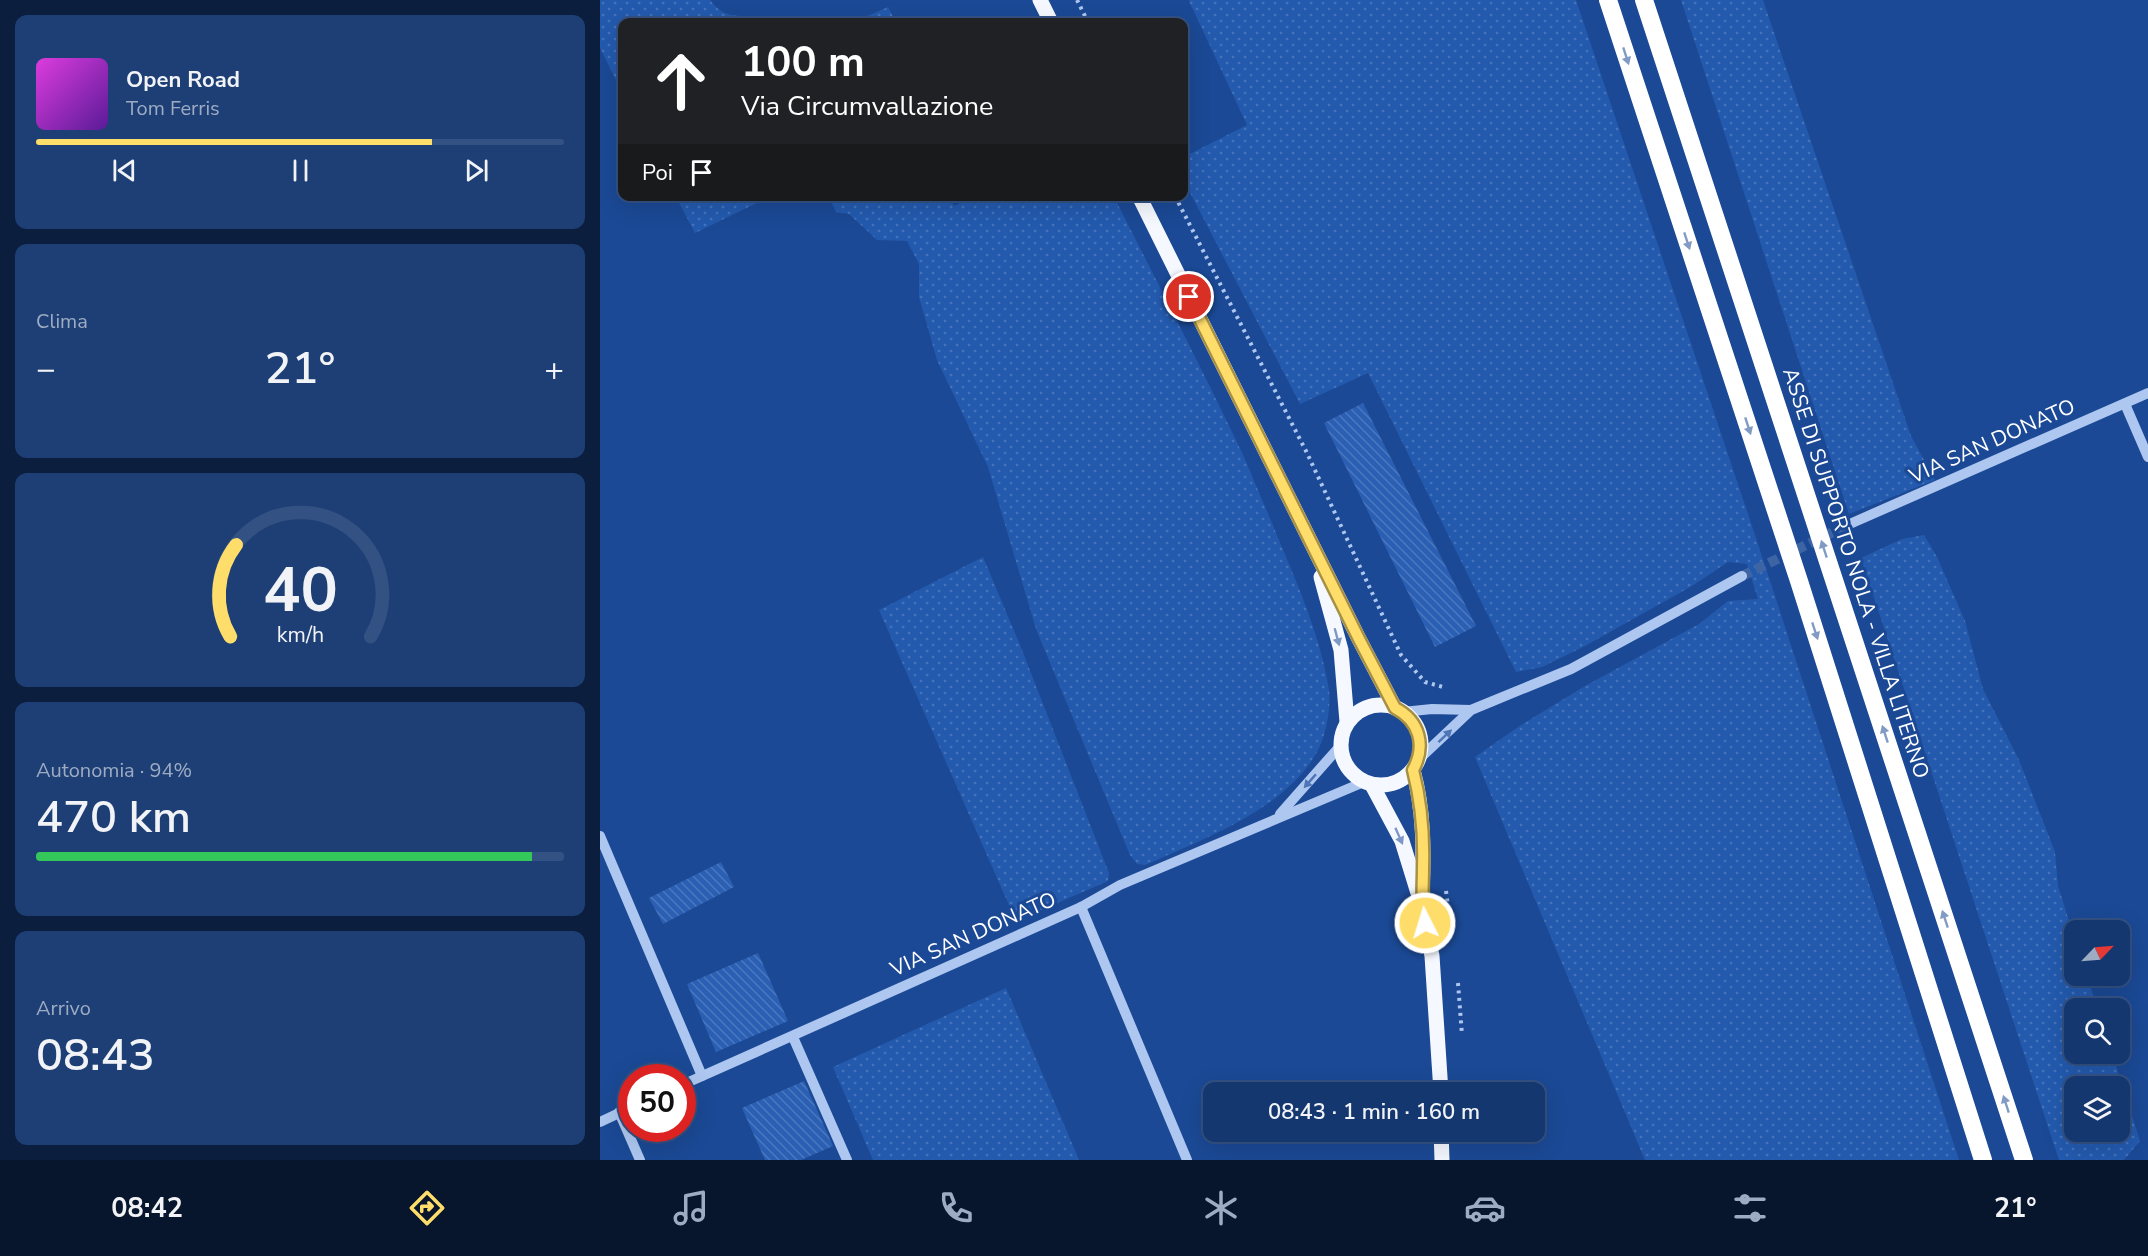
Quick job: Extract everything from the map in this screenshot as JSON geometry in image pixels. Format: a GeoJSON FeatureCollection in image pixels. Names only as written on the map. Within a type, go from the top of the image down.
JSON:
{"type":"FeatureCollection","features":[{"type":"Feature","properties":{"kind":"highway"},"geometry":{"type":"LineString","coordinates":[[1608,0],[1799,581],[1983,1160]]}},
{"type":"Feature","properties":{"kind":"highway","name":"ASSE DI SUPPORTO NOLA - VILLA LITERNO"},"geometry":{"type":"LineString","coordinates":[[1644,0],[2024,1160]]}},
{"type":"Feature","properties":{"kind":"main road"},"geometry":{"type":"LineString","coordinates":[[1040,0],[1050,18]]}},
{"type":"Feature","properties":{"kind":"main road"},"geometry":{"type":"LineString","coordinates":[[1142,201],[1359,639],[1399,710],[1415,723],[1420,735],[1421,748],[1416,765],[1423,865],[1422,906]]}},
{"type":"Feature","properties":{"kind":"main road"},"geometry":{"type":"LineString","coordinates":[[1311,540],[1341,650],[1347,723]]}},
{"type":"Feature","properties":{"kind":"main road"},"geometry":{"type":"LineString","coordinates":[[1399,710],[1382,705],[1369,707],[1357,713],[1347,723],[1342,733],[1341,745],[1347,766],[1354,775],[1368,783],[1383,786],[1394,784],[1405,778],[1416,765]]}},
{"type":"Feature","properties":{"kind":"main road"},"geometry":{"type":"LineString","coordinates":[[1368,783],[1402,841],[1422,906],[1432,956],[1440,1082]]}},
{"type":"Feature","properties":{"kind":"main road"},"geometry":{"type":"LineString","coordinates":[[1441,1142],[1442,1160]]}},
{"type":"Feature","properties":{"kind":"street","name":"VIA SAN DONATO"},"geometry":{"type":"LineString","coordinates":[[1852,523],[2148,393]]}},
{"type":"Feature","properties":{"kind":"street"},"geometry":{"type":"LineString","coordinates":[[2125,404],[2148,457]]}},
{"type":"Feature","properties":{"kind":"street"},"geometry":{"type":"LineString","coordinates":[[1416,765],[1471,710],[1571,669],[1742,576]]}},
{"type":"Feature","properties":{"kind":"street"},"geometry":{"type":"LineString","coordinates":[[1399,710],[1471,710]]}},
{"type":"Feature","properties":{"kind":"street"},"geometry":{"type":"LineString","coordinates":[[1278,817],[1341,745]]}},
{"type":"Feature","properties":{"kind":"street","name":"VIA SAN DONATO"},"geometry":{"type":"LineString","coordinates":[[696,1079],[1081,907],[1120,885],[1278,817],[1368,783]]}},
{"type":"Feature","properties":{"kind":"street"},"geometry":{"type":"LineString","coordinates":[[600,836],[702,1076]]}},
{"type":"Feature","properties":{"kind":"street"},"geometry":{"type":"LineString","coordinates":[[1081,907],[1187,1160]]}},
{"type":"Feature","properties":{"kind":"street"},"geometry":{"type":"LineString","coordinates":[[793,1037],[847,1160]]}},
{"type":"Feature","properties":{"kind":"street"},"geometry":{"type":"LineString","coordinates":[[600,1122],[618,1113]]}},
{"type":"Feature","properties":{"kind":"street"},"geometry":{"type":"LineString","coordinates":[[632,1142],[640,1160]]}},
{"type":"Feature","properties":{"kind":"path"},"geometry":{"type":"LineString","coordinates":[[1077,0],[1086,18]]}},
{"type":"Feature","properties":{"kind":"path"},"geometry":{"type":"LineString","coordinates":[[1178,201],[1307,453],[1401,656],[1425,682],[1436,687],[1446,687]]}},
{"type":"Feature","properties":{"kind":"path"},"geometry":{"type":"LineString","coordinates":[[1446,885],[1451,931]]}},
{"type":"Feature","properties":{"kind":"path"},"geometry":{"type":"LineString","coordinates":[[1457,976],[1462,1045]]}},
{"type":"Feature","properties":{"kind":"shaded area"},"geometry":{"type":"Polygon","coordinates":[[[600,0],[710,0],[725,13],[735,16],[755,16],[756,18],[618,18],[618,84],[600,48],[600,0]]]}},
{"type":"Feature","properties":{"kind":"shaded area"},"geometry":{"type":"Polygon","coordinates":[[[1576,0],[1756,538],[1959,1160],[1645,1160],[1475,757],[1518,727],[1585,686],[1699,624],[1728,601],[1758,599],[1747,564],[1728,562],[1692,586],[1585,646],[1542,667],[1516,672],[1368,373],[1300,404],[1188,189],[1188,155],[1247,125],[1189,1],[1576,0]]]}},
{"type":"Feature","properties":{"kind":"shaded area"},"geometry":{"type":"Polygon","coordinates":[[[1681,0],[1763,0],[1911,436],[1935,480],[1849,514],[1681,0]]]}},
{"type":"Feature","properties":{"kind":"shaded area"},"geometry":{"type":"Polygon","coordinates":[[[888,7],[894,18],[863,18],[888,7]]]}},
{"type":"Feature","properties":{"kind":"shaded area"},"geometry":{"type":"Polygon","coordinates":[[[678,201],[761,201],[695,233],[678,201]]]}},
{"type":"Feature","properties":{"kind":"shaded area"},"geometry":{"type":"Polygon","coordinates":[[[831,201],[951,201],[954,206],[965,201],[1116,201],[1244,457],[1305,605],[1325,668],[1329,705],[1320,746],[1303,772],[1264,806],[1216,833],[1145,865],[1137,864],[1130,855],[1036,629],[988,467],[937,360],[919,297],[919,264],[907,241],[877,240],[849,214],[836,212],[831,201]]]}},
{"type":"Feature","properties":{"kind":"shaded area"},"geometry":{"type":"Polygon","coordinates":[[[1924,535],[1937,557],[1965,621],[1983,689],[2019,760],[2055,852],[2058,886],[2069,920],[2064,920],[2064,986],[2090,986],[2094,998],[2064,998],[2064,1064],[2116,1064],[2119,1076],[2064,1076],[2064,1142],[2130,1142],[2130,1110],[2140,1141],[2124,1160],[2059,1160],[1861,558],[1902,539],[1924,535]]]}},
{"type":"Feature","properties":{"kind":"shaded area"},"geometry":{"type":"Polygon","coordinates":[[[983,557],[1109,873],[1108,881],[1016,921],[879,610],[983,557]]]}},
{"type":"Feature","properties":{"kind":"shaded area"},"geometry":{"type":"Polygon","coordinates":[[[1006,988],[1079,1160],[873,1160],[833,1067],[1006,988]]]}},
{"type":"Feature","properties":{"kind":"building"},"geometry":{"type":"Polygon","coordinates":[[[1363,403],[1476,626],[1435,647],[1324,423],[1363,403]]]}},
{"type":"Feature","properties":{"kind":"building"},"geometry":{"type":"Polygon","coordinates":[[[721,862],[734,887],[663,924],[649,898],[721,862]]]}},
{"type":"Feature","properties":{"kind":"building"},"geometry":{"type":"Polygon","coordinates":[[[758,953],[788,1021],[716,1052],[687,984],[758,953]]]}},
{"type":"Feature","properties":{"kind":"building"},"geometry":{"type":"Polygon","coordinates":[[[804,1081],[833,1146],[801,1160],[765,1160],[742,1108],[804,1081]]]}},
{"type":"Feature","properties":{"kind":"tunnel"},"geometry":{"type":"LineString","coordinates":[[1742,576],[1852,523]]}},
{"type":"Feature","properties":{"kind":"route"},"geometry":{"type":"LineString","coordinates":[[1189,297],[1395,708],[1415,723],[1420,735],[1421,748],[1413,770],[1419,792],[1423,865],[1422,906],[1425,923]]}}]}
